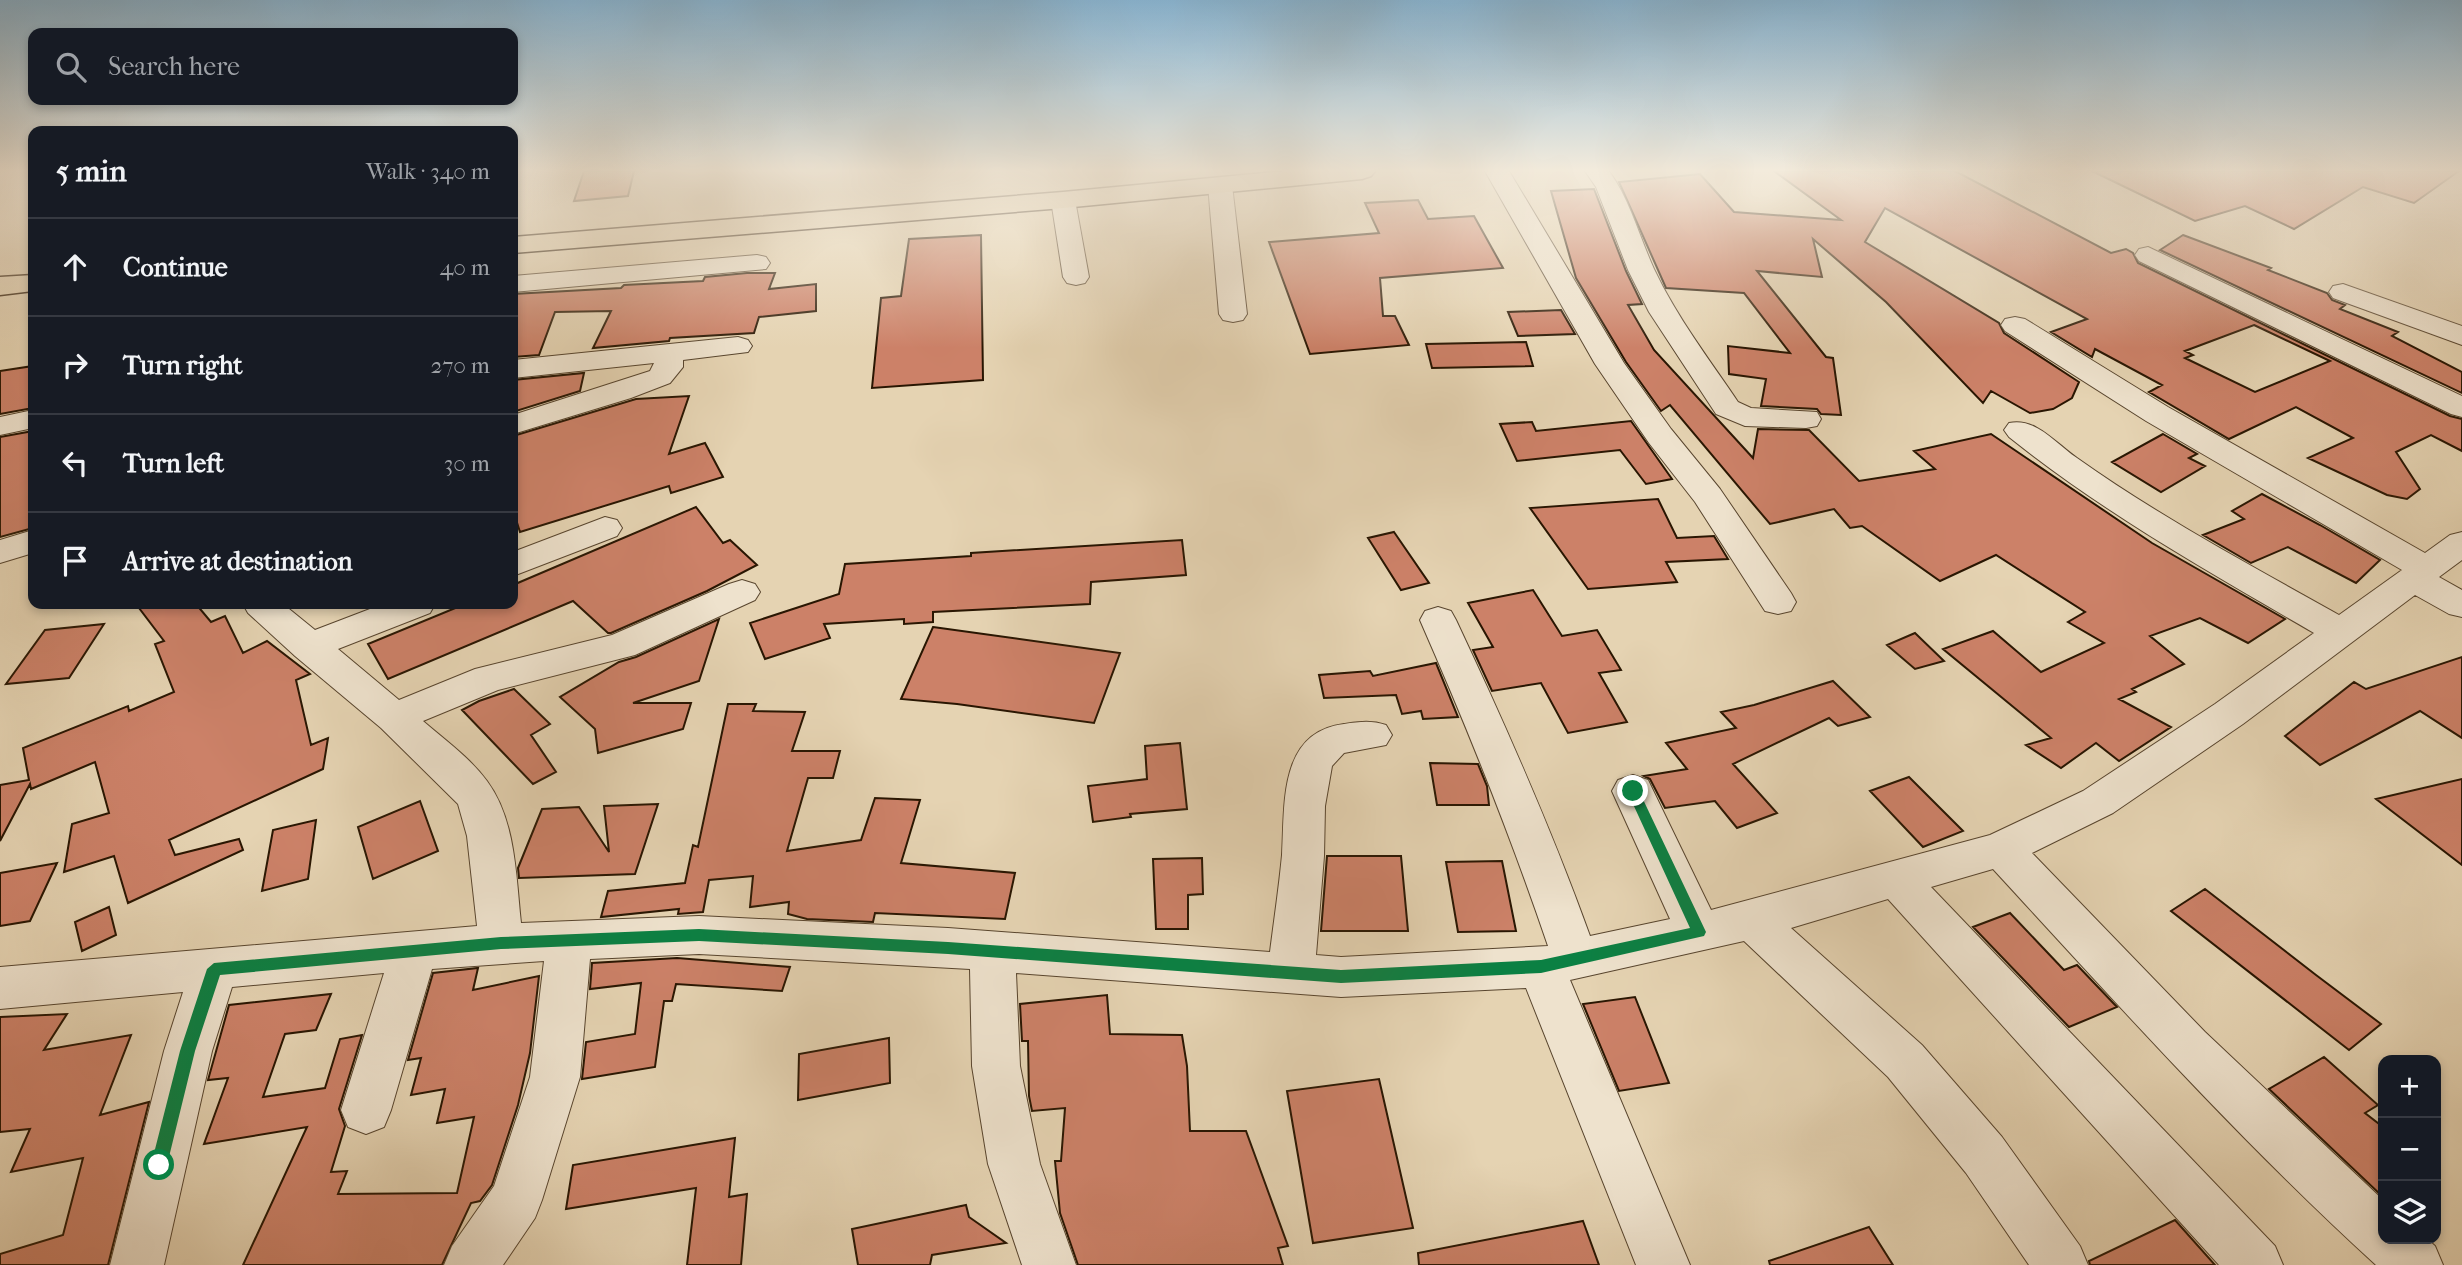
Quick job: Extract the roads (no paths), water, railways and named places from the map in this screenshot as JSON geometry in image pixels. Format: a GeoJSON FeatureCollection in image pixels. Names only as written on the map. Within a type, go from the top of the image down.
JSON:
{"type":"FeatureCollection","features":[{"type":"Feature","properties":{"kind":"main road"},"geometry":{"type":"LineString","coordinates":[[518,245],[696,230]]}},
{"type":"Feature","properties":{"kind":"main road"},"geometry":{"type":"LineString","coordinates":[[0,263],[28,261]]}},
{"type":"Feature","properties":{"kind":"main road"},"geometry":{"type":"LineString","coordinates":[[0,286],[28,283]]}},
{"type":"Feature","properties":{"kind":"street"},"geometry":{"type":"LineString","coordinates":[[1068,230],[1076,277]]}},
{"type":"Feature","properties":{"kind":"street"},"geometry":{"type":"LineString","coordinates":[[1225,230],[1233,314]]}},
{"type":"Feature","properties":{"kind":"street"},"geometry":{"type":"LineString","coordinates":[[1532,230],[1610,364],[1660,436],[1707,496],[1777,602]]}},
{"type":"Feature","properties":{"kind":"street"},"geometry":{"type":"LineString","coordinates":[[1625,230],[1641,270],[1663,312],[1727,408],[1745,417],[1806,419]]}},
{"type":"Feature","properties":{"kind":"street"},"geometry":{"type":"LineString","coordinates":[[2148,255],[2462,408]]}},
{"type":"Feature","properties":{"kind":"street"},"geometry":{"type":"LineString","coordinates":[[518,284],[757,262]]}},
{"type":"Feature","properties":{"kind":"street"},"geometry":{"type":"LineString","coordinates":[[2343,292],[2462,336]]}},
{"type":"Feature","properties":{"kind":"street"},"geometry":{"type":"LineString","coordinates":[[2015,325],[2420,574],[2462,605]]}},
{"type":"Feature","properties":{"kind":"street"},"geometry":{"type":"LineString","coordinates":[[518,423],[660,377],[668,367],[669,354]]}},
{"type":"Feature","properties":{"kind":"street"},"geometry":{"type":"LineString","coordinates":[[0,426],[28,420]]}},
{"type":"Feature","properties":{"kind":"street"},"geometry":{"type":"LineString","coordinates":[[2020,430],[2066,469],[2129,509],[2340,632]]}},
{"type":"Feature","properties":{"kind":"street"},"geometry":{"type":"LineString","coordinates":[[518,563],[605,528]]}},
{"type":"Feature","properties":{"kind":"street"},"geometry":{"type":"LineString","coordinates":[[0,552],[28,543]]}},
{"type":"Feature","properties":{"kind":"street"},"geometry":{"type":"LineString","coordinates":[[0,988],[501,943],[699,935],[992,951],[1341,977],[1558,963],[1752,920],[2001,849],[2098,802],[2230,714],[2462,543]]}},
{"type":"Feature","properties":{"kind":"street"},"geometry":{"type":"LineString","coordinates":[[395,717],[488,679],[622,646],[742,592]]}},
{"type":"Feature","properties":{"kind":"street"},"geometry":{"type":"LineString","coordinates":[[267,609],[395,717],[461,780],[479,804],[486,828],[501,943]]}},
{"type":"Feature","properties":{"kind":"street"},"geometry":{"type":"LineString","coordinates":[[309,647],[404,609]]}},
{"type":"Feature","properties":{"kind":"street"},"geometry":{"type":"LineString","coordinates":[[1438,620],[1499,752],[1534,841],[1558,963],[1663,1265]]}},
{"type":"Feature","properties":{"kind":"street"},"geometry":{"type":"LineString","coordinates":[[1291,973],[1303,856],[1304,806],[1313,760],[1333,740],[1372,735]]}},
{"type":"Feature","properties":{"kind":"street"},"geometry":{"type":"LineString","coordinates":[[1633,791],[1699,932]]}},
{"type":"Feature","properties":{"kind":"street"},"geometry":{"type":"LineString","coordinates":[[2001,849],[2188,1048],[2328,1186],[2378,1231]]}},
{"type":"Feature","properties":{"kind":"street"},"geometry":{"type":"LineString","coordinates":[[1896,879],[2256,1265]]}},
{"type":"Feature","properties":{"kind":"street"},"geometry":{"type":"LineString","coordinates":[[1752,920],[1905,1061],[1984,1155],[2061,1265]]}},
{"type":"Feature","properties":{"kind":"street"},"geometry":{"type":"LineString","coordinates":[[471,1265],[516,1200],[555,1077],[569,940]]}},
{"type":"Feature","properties":{"kind":"street"},"geometry":{"type":"LineString","coordinates":[[366,1110],[414,951]]}},
{"type":"Feature","properties":{"kind":"street"},"geometry":{"type":"LineString","coordinates":[[992,951],[996,1066],[1014,1164],[1049,1265]]}},
{"type":"Feature","properties":{"kind":"street"},"geometry":{"type":"LineString","coordinates":[[137,1265],[188,1051],[214,969]]}},
{"type":"Feature","properties":{"kind":"street"},"geometry":{"type":"LineString","coordinates":[[2393,1244],[2416,1265]]}},
{"type":"Feature","properties":{"kind":"lane"},"geometry":{"type":"LineString","coordinates":[[518,369],[738,346]]}}]}
